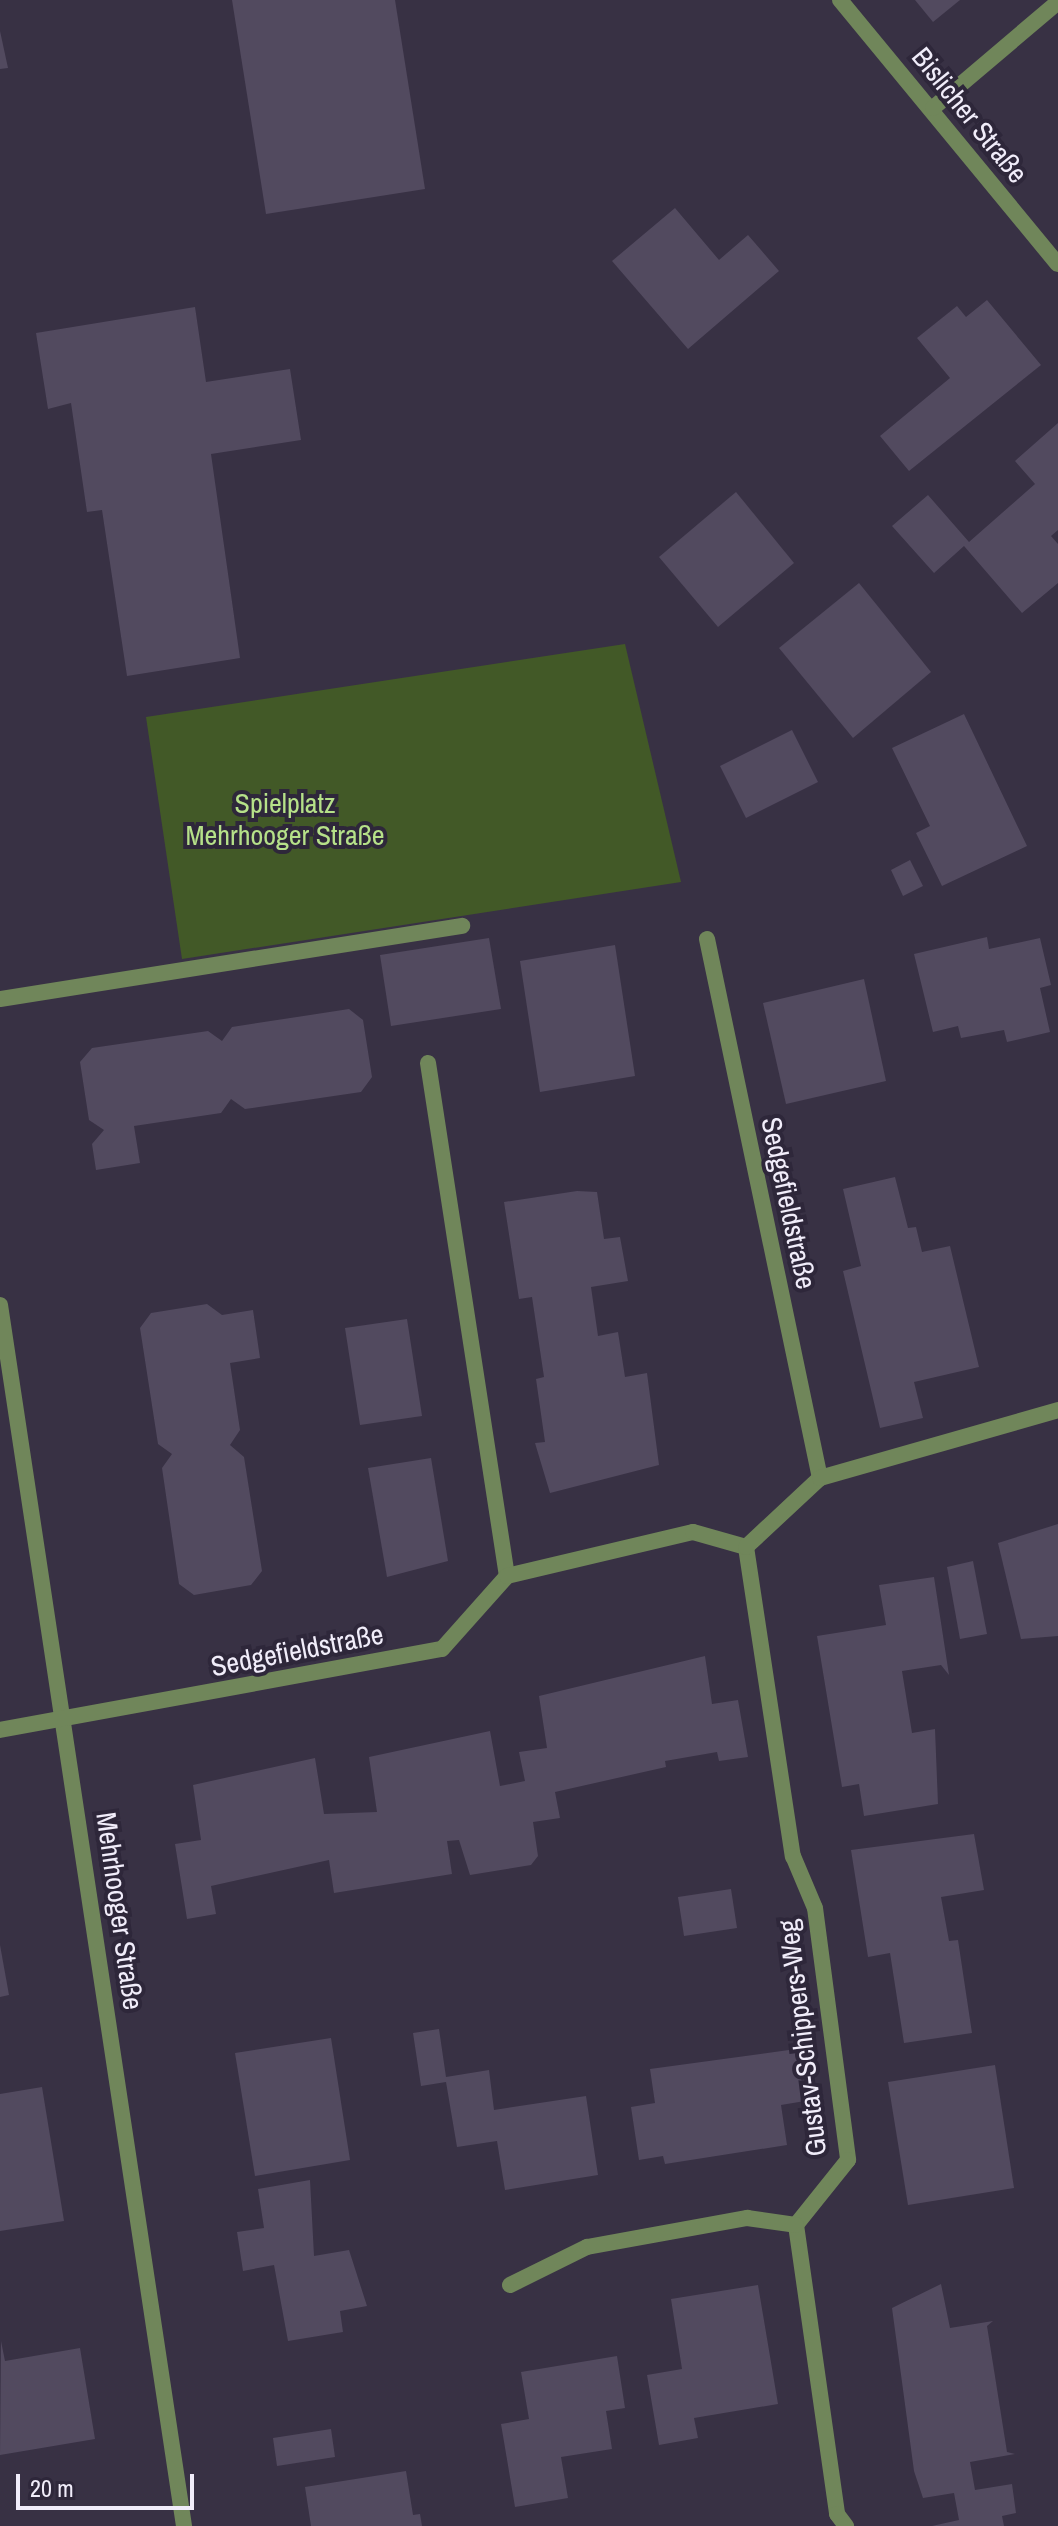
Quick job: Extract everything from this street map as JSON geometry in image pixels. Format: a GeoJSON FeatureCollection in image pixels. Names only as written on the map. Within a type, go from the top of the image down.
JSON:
{"type":"FeatureCollection","features":[{"type":"Feature","properties":{"kind":"street","name":"Bislicher Straße"},"geometry":{"type":"LineString","coordinates":[[840,0],[933,108],[1058,264]]}},
{"type":"Feature","properties":{"kind":"street"},"geometry":{"type":"LineString","coordinates":[[933,108],[1058,2]]}},
{"type":"Feature","properties":{"kind":"street"},"geometry":{"type":"LineString","coordinates":[[0,999],[462,926]]}},
{"type":"Feature","properties":{"kind":"street","name":"Sedgefieldstraße"},"geometry":{"type":"LineString","coordinates":[[707,939],[820,1478]]}},
{"type":"Feature","properties":{"kind":"street"},"geometry":{"type":"LineString","coordinates":[[428,1063],[507,1576],[693,1532],[746,1547],[820,1478],[1058,1410]]}},
{"type":"Feature","properties":{"kind":"street","name":"Mehrhooger Straße"},"geometry":{"type":"LineString","coordinates":[[0,1305],[66,1719],[184,2526]]}},
{"type":"Feature","properties":{"kind":"street","name":"Gustav-Schippers-Weg"},"geometry":{"type":"LineString","coordinates":[[746,1547],[793,1856],[815,1908],[848,2160],[796,2225]]}},
{"type":"Feature","properties":{"kind":"street","name":"Sedgefieldstraße"},"geometry":{"type":"LineString","coordinates":[[0,1730],[442,1649],[507,1576]]}},
{"type":"Feature","properties":{"kind":"street"},"geometry":{"type":"LineString","coordinates":[[510,2285],[587,2247],[747,2218],[796,2225],[837,2514],[846,2526]]}},
{"type":"Feature","properties":{"kind":"green space","name":"Spielplatz Mehrhooger Straße"},"geometry":{"type":"Polygon","coordinates":[[[625,644],[681,882],[182,959],[146,717],[625,644]]]}},
{"type":"Feature","properties":{"kind":"building"},"geometry":{"type":"Polygon","coordinates":[[[232,0],[395,0],[425,189],[266,214],[232,0]]]}},
{"type":"Feature","properties":{"kind":"building"},"geometry":{"type":"Polygon","coordinates":[[[915,0],[960,0],[933,22],[915,0]]]}},
{"type":"Feature","properties":{"kind":"building"},"geometry":{"type":"Polygon","coordinates":[[[0,31],[8,68],[0,69],[0,31]]]}},
{"type":"Feature","properties":{"kind":"building"},"geometry":{"type":"Polygon","coordinates":[[[675,208],[719,260],[748,235],[779,271],[688,349],[612,261],[675,208]]]}},
{"type":"Feature","properties":{"kind":"building"},"geometry":{"type":"Polygon","coordinates":[[[987,300],[1041,365],[909,471],[880,436],[950,378],[917,338],[957,306],[966,317],[987,300]]]}},
{"type":"Feature","properties":{"kind":"building"},"geometry":{"type":"Polygon","coordinates":[[[195,307],[206,382],[290,369],[301,440],[211,454],[240,658],[127,676],[102,510],[87,512],[71,403],[48,409],[36,333],[195,307]]]}},
{"type":"Feature","properties":{"kind":"building"},"geometry":{"type":"Polygon","coordinates":[[[1058,423],[1058,530],[1051,536],[1058,544],[1058,583],[1022,613],[964,546],[934,573],[892,526],[928,495],[969,542],[1035,484],[1015,461],[1058,423]]]}},
{"type":"Feature","properties":{"kind":"building"},"geometry":{"type":"Polygon","coordinates":[[[736,492],[794,563],[718,627],[659,557],[736,492]]]}},
{"type":"Feature","properties":{"kind":"building"},"geometry":{"type":"Polygon","coordinates":[[[859,583],[931,672],[853,738],[779,648],[859,583]]]}},
{"type":"Feature","properties":{"kind":"building"},"geometry":{"type":"Polygon","coordinates":[[[964,714],[1027,846],[942,886],[916,833],[930,826],[892,748],[964,714]]]}},
{"type":"Feature","properties":{"kind":"building"},"geometry":{"type":"Polygon","coordinates":[[[792,730],[818,782],[746,818],[720,766],[792,730]]]}},
{"type":"Feature","properties":{"kind":"building"},"geometry":{"type":"Polygon","coordinates":[[[910,860],[923,886],[903,896],[891,870],[910,860]]]}},
{"type":"Feature","properties":{"kind":"building"},"geometry":{"type":"Polygon","coordinates":[[[987,937],[989,949],[1040,938],[1051,985],[1040,988],[1050,1032],[1007,1042],[1004,1030],[961,1038],[958,1026],[933,1032],[914,954],[987,937]]]}},
{"type":"Feature","properties":{"kind":"building"},"geometry":{"type":"Polygon","coordinates":[[[489,938],[501,1009],[391,1026],[380,955],[489,938]]]}},
{"type":"Feature","properties":{"kind":"building"},"geometry":{"type":"Polygon","coordinates":[[[615,945],[635,1076],[540,1092],[520,961],[615,945]]]}},
{"type":"Feature","properties":{"kind":"building"},"geometry":{"type":"Polygon","coordinates":[[[864,979],[886,1081],[786,1104],[763,1003],[864,979]]]}},
{"type":"Feature","properties":{"kind":"building"},"geometry":{"type":"Polygon","coordinates":[[[349,1009],[363,1020],[372,1077],[361,1092],[245,1109],[231,1099],[221,1113],[134,1126],[140,1163],[96,1170],[92,1144],[104,1130],[89,1120],[80,1062],[92,1048],[208,1031],[222,1041],[232,1027],[349,1009]]]}},
{"type":"Feature","properties":{"kind":"building"},"geometry":{"type":"Polygon","coordinates":[[[895,1177],[908,1228],[916,1227],[922,1252],[950,1246],[979,1367],[914,1382],[923,1418],[880,1428],[843,1271],[861,1266],[843,1189],[895,1177]]]}},
{"type":"Feature","properties":{"kind":"building"},"geometry":{"type":"Polygon","coordinates":[[[577,1191],[597,1192],[604,1239],[620,1237],[628,1281],[591,1287],[598,1336],[618,1332],[625,1377],[647,1373],[659,1465],[550,1493],[535,1443],[545,1442],[536,1379],[544,1377],[532,1297],[519,1299],[504,1202],[577,1191]]]}},
{"type":"Feature","properties":{"kind":"building"},"geometry":{"type":"Polygon","coordinates":[[[207,1304],[222,1315],[253,1310],[260,1358],[230,1363],[240,1430],[230,1445],[244,1457],[262,1571],[251,1585],[194,1595],[179,1584],[162,1468],[172,1454],[158,1444],[140,1328],[151,1313],[207,1304]]]}},
{"type":"Feature","properties":{"kind":"building"},"geometry":{"type":"Polygon","coordinates":[[[407,1319],[422,1416],[360,1425],[345,1328],[407,1319]]]}},
{"type":"Feature","properties":{"kind":"building"},"geometry":{"type":"Polygon","coordinates":[[[431,1458],[448,1561],[387,1577],[368,1468],[431,1458]]]}},
{"type":"Feature","properties":{"kind":"building"},"geometry":{"type":"Polygon","coordinates":[[[1058,1524],[1058,1636],[1021,1639],[998,1543],[1058,1524]]]}},
{"type":"Feature","properties":{"kind":"building"},"geometry":{"type":"Polygon","coordinates":[[[973,1561],[987,1634],[960,1639],[947,1567],[973,1561]]]}},
{"type":"Feature","properties":{"kind":"building"},"geometry":{"type":"Polygon","coordinates":[[[934,1577],[949,1675],[941,1665],[902,1671],[912,1733],[935,1729],[938,1804],[864,1816],[859,1784],[842,1787],[817,1636],[886,1625],[879,1585],[934,1577]]]}},
{"type":"Feature","properties":{"kind":"building"},"geometry":{"type":"Polygon","coordinates":[[[705,1656],[712,1704],[738,1700],[748,1757],[719,1761],[717,1752],[665,1761],[666,1767],[555,1792],[560,1818],[533,1822],[538,1856],[531,1865],[470,1875],[459,1840],[447,1841],[452,1874],[334,1893],[329,1860],[211,1886],[216,1914],[187,1919],[175,1844],[201,1840],[193,1785],[315,1758],[324,1814],[377,1812],[369,1757],[490,1731],[500,1786],[525,1781],[519,1752],[547,1748],[539,1696],[705,1656]]]}},
{"type":"Feature","properties":{"kind":"building"},"geometry":{"type":"Polygon","coordinates":[[[974,1834],[984,1890],[941,1897],[949,1941],[958,1940],[972,2033],[904,2043],[890,1953],[868,1957],[851,1850],[974,1834]]]}},
{"type":"Feature","properties":{"kind":"building"},"geometry":{"type":"Polygon","coordinates":[[[731,1889],[737,1928],[684,1936],[678,1897],[731,1889]]]}},
{"type":"Feature","properties":{"kind":"building"},"geometry":{"type":"Polygon","coordinates":[[[0,1945],[9,1995],[0,1997],[0,1945]]]}},
{"type":"Feature","properties":{"kind":"building"},"geometry":{"type":"Polygon","coordinates":[[[439,2029],[446,2077],[489,2070],[494,2110],[586,2096],[598,2175],[505,2190],[497,2141],[457,2147],[446,2082],[421,2086],[413,2033],[439,2029]]]}},
{"type":"Feature","properties":{"kind":"building"},"geometry":{"type":"Polygon","coordinates":[[[331,2038],[350,2160],[255,2176],[235,2053],[331,2038]]]}},
{"type":"Feature","properties":{"kind":"building"},"geometry":{"type":"Polygon","coordinates":[[[796,2049],[805,2101],[781,2105],[787,2145],[665,2164],[663,2156],[639,2160],[631,2107],[655,2103],[650,2069],[796,2049]]]}},
{"type":"Feature","properties":{"kind":"building"},"geometry":{"type":"Polygon","coordinates":[[[995,2065],[1014,2188],[908,2205],[888,2082],[995,2065]]]}},
{"type":"Feature","properties":{"kind":"building"},"geometry":{"type":"Polygon","coordinates":[[[42,2087],[64,2221],[0,2231],[0,2094],[42,2087]]]}},
{"type":"Feature","properties":{"kind":"building"},"geometry":{"type":"Polygon","coordinates":[[[310,2180],[314,2256],[349,2250],[367,2306],[340,2311],[343,2332],[288,2341],[274,2265],[243,2271],[237,2232],[264,2228],[258,2189],[310,2180]]]}},
{"type":"Feature","properties":{"kind":"building"},"geometry":{"type":"Polygon","coordinates":[[[941,2284],[950,2328],[993,2321],[987,2326],[1007,2452],[1015,2454],[970,2462],[975,2490],[1012,2484],[1016,2513],[1002,2516],[1004,2526],[932,2526],[959,2520],[954,2493],[923,2498],[914,2471],[892,2308],[941,2284]]]}},
{"type":"Feature","properties":{"kind":"building"},"geometry":{"type":"Polygon","coordinates":[[[758,2285],[778,2404],[694,2418],[698,2438],[659,2445],[647,2375],[682,2369],[671,2299],[758,2285]]]}},
{"type":"Feature","properties":{"kind":"building"},"geometry":{"type":"Polygon","coordinates":[[[1,2341],[5,2361],[80,2348],[95,2439],[0,2455],[1,2341]]]}},
{"type":"Feature","properties":{"kind":"building"},"geometry":{"type":"Polygon","coordinates":[[[617,2356],[625,2408],[606,2411],[612,2449],[561,2457],[568,2498],[515,2507],[501,2424],[529,2419],[521,2372],[617,2356]]]}},
{"type":"Feature","properties":{"kind":"building"},"geometry":{"type":"Polygon","coordinates":[[[331,2429],[335,2457],[277,2466],[273,2438],[331,2429]]]}},
{"type":"Feature","properties":{"kind":"building"},"geometry":{"type":"Polygon","coordinates":[[[406,2471],[413,2515],[420,2514],[422,2526],[311,2526],[305,2487],[406,2471]]]}}]}
